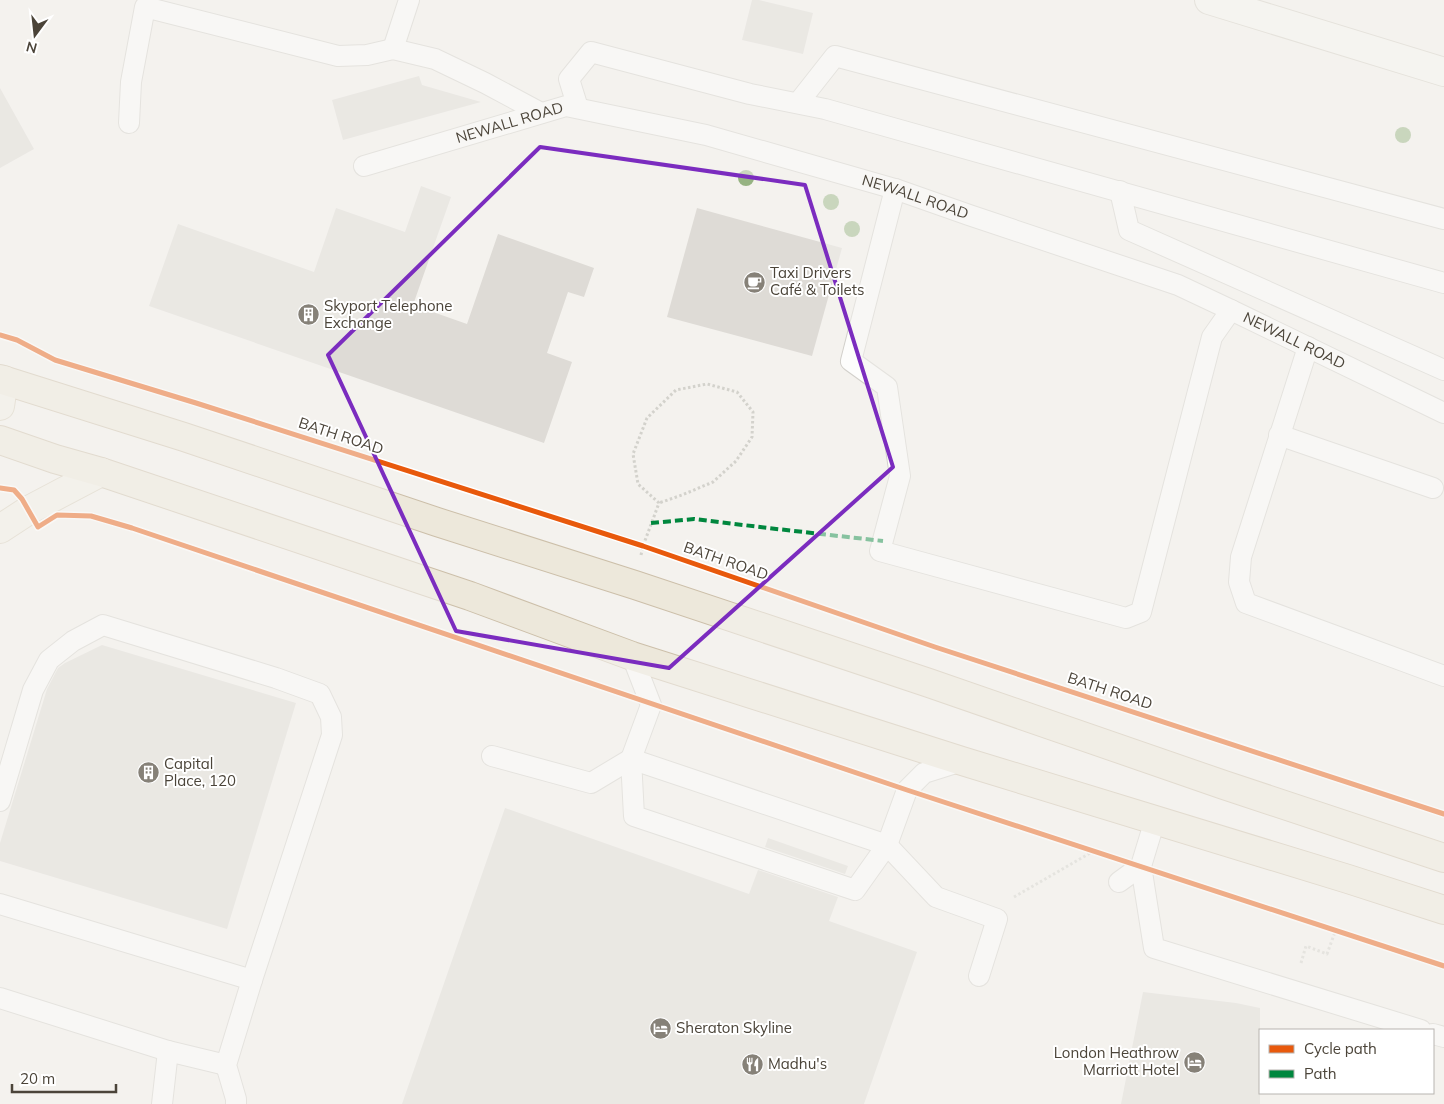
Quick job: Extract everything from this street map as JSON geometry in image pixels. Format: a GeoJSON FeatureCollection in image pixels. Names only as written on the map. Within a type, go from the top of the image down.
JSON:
{"type":"FeatureCollection","features":[{"type":"Feature","properties":{"kind":"highway"},"geometry":{"type":"LineString","coordinates":[[1,382],[184,436],[437,522],[635,585],[920,680],[1224,785],[1444,858]]}},
{"type":"Feature","properties":{"kind":"highway"},"geometry":{"type":"LineString","coordinates":[[0,440],[470,596],[632,656],[962,761],[1444,910]]}},
{"type":"Feature","properties":{"kind":"main road"},"geometry":{"type":"LineString","coordinates":[[0,529],[29,510],[101,472]]}},
{"type":"Feature","properties":{"kind":"street"},"geometry":{"type":"LineString","coordinates":[[1209,0],[1444,72]]}},
{"type":"Feature","properties":{"kind":"lane"},"geometry":{"type":"LineString","coordinates":[[393,49],[409,0]]}},
{"type":"Feature","properties":{"kind":"lane"},"geometry":{"type":"LineString","coordinates":[[129,123],[131,82],[146,3],[338,56],[367,55],[393,49],[435,58],[541,113]]}},
{"type":"Feature","properties":{"kind":"lane"},"geometry":{"type":"LineString","coordinates":[[578,108],[570,79],[591,52],[750,94],[825,109],[1444,283]]}},
{"type":"Feature","properties":{"kind":"lane"},"geometry":{"type":"LineString","coordinates":[[798,103],[835,56],[1444,219]]}},
{"type":"Feature","properties":{"kind":"lane","name":"NEWALL ROAD"},"geometry":{"type":"LineString","coordinates":[[364,166],[566,106],[706,136],[895,189],[1178,285],[1444,413]]}},
{"type":"Feature","properties":{"kind":"lane"},"geometry":{"type":"LineString","coordinates":[[895,189],[851,361],[887,386],[900,476],[880,551],[1126,618],[1140,612],[1212,337],[1231,310]]}},
{"type":"Feature","properties":{"kind":"lane"},"geometry":{"type":"LineString","coordinates":[[1120,191],[1129,230],[1444,370]]}},
{"type":"Feature","properties":{"kind":"lane"},"geometry":{"type":"LineString","coordinates":[[1308,347],[1241,557],[1239,582],[1246,603],[1444,676]]}},
{"type":"Feature","properties":{"kind":"lane"},"geometry":{"type":"LineString","coordinates":[[1279,436],[1433,488]]}},
{"type":"Feature","properties":{"kind":"lane"},"geometry":{"type":"LineString","coordinates":[[0,801],[33,690],[49,660],[73,641],[103,625],[276,678],[320,694],[331,717],[332,735],[226,1065],[236,1104]]}},
{"type":"Feature","properties":{"kind":"lane"},"geometry":{"type":"LineString","coordinates":[[632,656],[651,705],[631,759],[634,816],[855,890],[887,845],[907,790],[924,773],[962,761]]}},
{"type":"Feature","properties":{"kind":"lane"},"geometry":{"type":"LineString","coordinates":[[492,756],[591,783],[631,759],[887,845],[936,897],[997,919],[979,976]]}},
{"type":"Feature","properties":{"kind":"lane"},"geometry":{"type":"LineString","coordinates":[[1155,820],[1141,866],[1154,948],[1418,1029]]}},
{"type":"Feature","properties":{"kind":"lane"},"geometry":{"type":"LineString","coordinates":[[1118,882],[1141,866]]}},
{"type":"Feature","properties":{"kind":"lane"},"geometry":{"type":"LineString","coordinates":[[0,904],[252,980]]}},
{"type":"Feature","properties":{"kind":"lane"},"geometry":{"type":"LineString","coordinates":[[0,998],[168,1051],[226,1065]]}},
{"type":"Feature","properties":{"kind":"lane"},"geometry":{"type":"LineString","coordinates":[[162,1104],[168,1051]]}},
{"type":"Feature","properties":{"kind":"path"},"geometry":{"type":"LineString","coordinates":[[707,384],[737,392],[753,412],[752,437],[736,461],[713,482],[659,503],[638,484],[633,454],[647,418],[676,390],[707,384]]}},
{"type":"Feature","properties":{"kind":"path"},"geometry":{"type":"LineString","coordinates":[[635,585],[643,546],[659,503]]}},
{"type":"Feature","properties":{"kind":"path"},"geometry":{"type":"LineString","coordinates":[[634,543],[652,549]]}},
{"type":"Feature","properties":{"kind":"path"},"geometry":{"type":"LineString","coordinates":[[1083,848],[1141,866]]}},
{"type":"Feature","properties":{"kind":"path"},"geometry":{"type":"LineString","coordinates":[[983,914],[1092,852]]}},
{"type":"Feature","properties":{"kind":"path"},"geometry":{"type":"LineString","coordinates":[[1326,928],[1344,934]]}},
{"type":"Feature","properties":{"kind":"highlighted area"},"geometry":{"type":"Polygon","coordinates":[[[540,147],[805,185],[893,467],[669,668],[456,631],[328,355],[540,147]]]}},
{"type":"Feature","properties":{"kind":"building"},"geometry":{"type":"Polygon","coordinates":[[[752,0],[813,13],[803,54],[742,40],[752,0]]]}},
{"type":"Feature","properties":{"kind":"building"},"geometry":{"type":"Polygon","coordinates":[[[419,76],[422,85],[481,102],[343,140],[332,100],[419,76]]]}},
{"type":"Feature","properties":{"kind":"building"},"geometry":{"type":"Polygon","coordinates":[[[0,88],[34,149],[0,168],[0,88]]]}},
{"type":"Feature","properties":{"kind":"building","name":"Skyport Telephone Exchange"},"geometry":{"type":"Polygon","coordinates":[[[421,186],[451,197],[413,305],[467,324],[498,234],[594,268],[584,297],[568,292],[547,353],[572,362],[544,443],[149,306],[178,224],[314,272],[336,208],[405,232],[421,186]]]}},
{"type":"Feature","properties":{"kind":"building","name":"Taxi Drivers Café & Toilets"},"geometry":{"type":"Polygon","coordinates":[[[697,208],[842,248],[812,356],[667,317],[697,208]]]}},
{"type":"Feature","properties":{"kind":"building","name":"Capital Place, 120"},"geometry":{"type":"Polygon","coordinates":[[[102,645],[296,703],[227,929],[0,861],[0,843],[47,689],[58,668],[102,645]]]}},
{"type":"Feature","properties":{"kind":"building","name":"Sheraton Skyline"},"geometry":{"type":"Polygon","coordinates":[[[505,808],[749,894],[758,870],[838,897],[829,921],[917,952],[864,1104],[402,1104],[505,808]]]}},
{"type":"Feature","properties":{"kind":"building"},"geometry":{"type":"Polygon","coordinates":[[[768,838],[848,866],[845,874],[765,847],[768,838]]]}},
{"type":"Feature","properties":{"kind":"building","name":"London Heathrow Marriott Hotel"},"geometry":{"type":"Polygon","coordinates":[[[1143,992],[1236,1003],[1260,1008],[1260,1104],[1121,1104],[1143,992]]]}},
{"type":"Feature","properties":{"kind":"marked path"},"geometry":{"type":"LineString","coordinates":[[651,523],[694,519],[883,541]]}},
{"type":"Feature","properties":{"kind":"cycle path","name":"BATH ROAD"},"geometry":{"type":"LineString","coordinates":[[0,335],[17,340],[55,360],[196,403],[643,546],[935,647],[1444,814]]}},
{"type":"Feature","properties":{"kind":"cycle path"},"geometry":{"type":"LineString","coordinates":[[0,488],[14,490],[22,499],[38,527],[57,515],[91,516],[132,528],[907,790],[1444,966]]}},
{"type":"Feature","properties":{"kind":"place","name":"Taxi Drivers Café & Toilets"},"geometry":{"type":"Point","coordinates":[754,282]}},
{"type":"Feature","properties":{"kind":"place","name":"Skyport Telephone Exchange"},"geometry":{"type":"Point","coordinates":[308,315]}},
{"type":"Feature","properties":{"kind":"place","name":"Capital Place, 120"},"geometry":{"type":"Point","coordinates":[148,773]}},
{"type":"Feature","properties":{"kind":"place","name":"Sheraton Skyline"},"geometry":{"type":"Point","coordinates":[660,1028]}},
{"type":"Feature","properties":{"kind":"place","name":"London Heathrow Marriott Hotel"},"geometry":{"type":"Point","coordinates":[1195,1062]}},
{"type":"Feature","properties":{"kind":"place","name":"Madhu's"},"geometry":{"type":"Point","coordinates":[752,1064]}}]}
